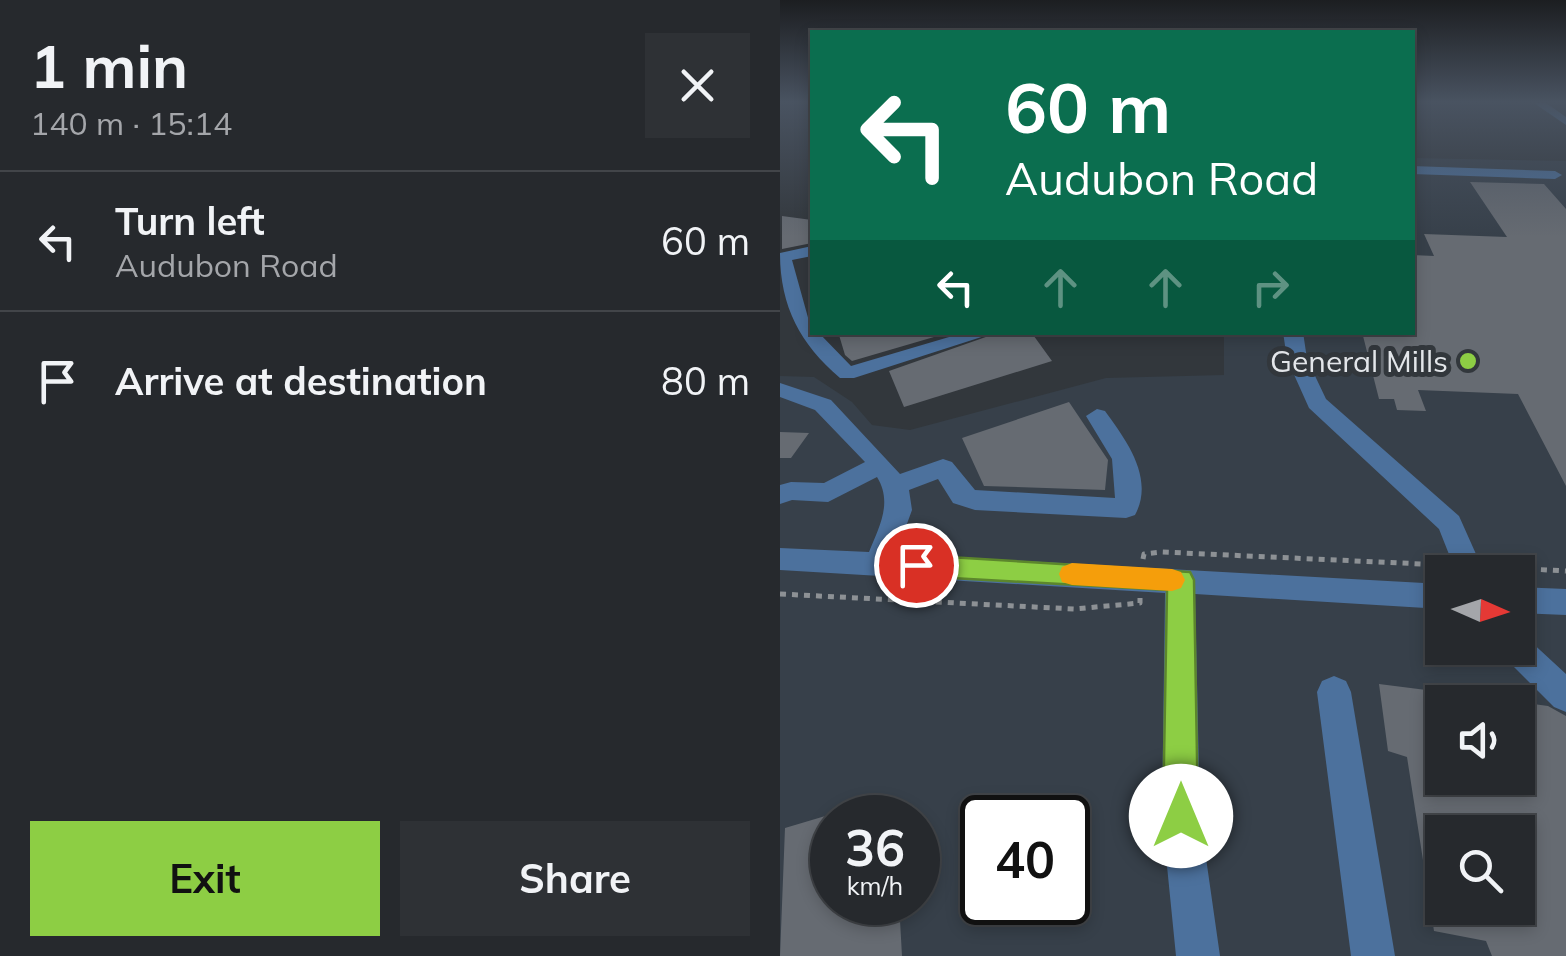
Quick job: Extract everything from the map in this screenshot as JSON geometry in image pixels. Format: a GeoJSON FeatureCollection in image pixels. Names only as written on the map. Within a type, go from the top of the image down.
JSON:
{"type":"FeatureCollection","features":[{"type":"Feature","properties":{"kind":"street"},"geometry":{"type":"LineString","coordinates":[[1415,170],[1562,178]]}},
{"type":"Feature","properties":{"kind":"street"},"geometry":{"type":"LineString","coordinates":[[1450,174],[1562,178]]}},
{"type":"Feature","properties":{"kind":"street"},"geometry":{"type":"LineString","coordinates":[[810,252],[782,258],[804,331],[818,352],[847,374],[978,335]]}},
{"type":"Feature","properties":{"kind":"street"},"geometry":{"type":"LineString","coordinates":[[1293,335],[1297,359],[1317,403],[1450,523],[1463,555]]}},
{"type":"Feature","properties":{"kind":"street"},"geometry":{"type":"LineString","coordinates":[[780,390],[823,404],[888,475],[900,510],[878,563]]}},
{"type":"Feature","properties":{"kind":"street"},"geometry":{"type":"LineString","coordinates":[[780,495],[828,493],[888,475],[943,468],[962,496],[974,500],[1126,508],[1132,482],[1123,452],[1096,416]]}},
{"type":"Feature","properties":{"kind":"street"},"geometry":{"type":"LineString","coordinates":[[780,559],[1425,595]]}},
{"type":"Feature","properties":{"kind":"street"},"geometry":{"type":"LineString","coordinates":[[1180,580],[1181,816],[1198,956]]}},
{"type":"Feature","properties":{"kind":"street"},"geometry":{"type":"LineString","coordinates":[[1535,601],[1566,602]]}},
{"type":"Feature","properties":{"kind":"street"},"geometry":{"type":"LineString","coordinates":[[1534,665],[1566,696]]}},
{"type":"Feature","properties":{"kind":"street"},"geometry":{"type":"LineString","coordinates":[[1334,692],[1374,956]]}},
{"type":"Feature","properties":{"kind":"shaded area"},"geometry":{"type":"Polygon","coordinates":[[[1415,158],[1566,161],[1566,956],[780,956],[780,376],[814,377],[852,402],[872,425],[910,430],[1106,378],[1224,375],[1224,335],[1415,335],[1415,158]]]}},
{"type":"Feature","properties":{"kind":"building","name":"General Mills"},"geometry":{"type":"Polygon","coordinates":[[[1470,182],[1544,184],[1566,209],[1566,486],[1518,394],[1418,390],[1426,411],[1397,410],[1394,399],[1379,399],[1363,335],[1415,335],[1415,255],[1434,256],[1424,234],[1507,237],[1470,182]]]}},
{"type":"Feature","properties":{"kind":"building"},"geometry":{"type":"Polygon","coordinates":[[[782,216],[810,220],[810,243],[782,249],[782,216]]]}},
{"type":"Feature","properties":{"kind":"building"},"geometry":{"type":"Polygon","coordinates":[[[839,335],[941,335],[852,361],[845,355],[839,335]]]}},
{"type":"Feature","properties":{"kind":"building"},"geometry":{"type":"Polygon","coordinates":[[[991,335],[1033,335],[1052,361],[904,407],[889,371],[991,335]]]}},
{"type":"Feature","properties":{"kind":"building"},"geometry":{"type":"Polygon","coordinates":[[[1069,402],[1108,460],[1105,490],[984,486],[962,438],[1069,402]]]}},
{"type":"Feature","properties":{"kind":"building"},"geometry":{"type":"Polygon","coordinates":[[[780,432],[809,433],[791,458],[780,458],[780,432]]]}},
{"type":"Feature","properties":{"kind":"building"},"geometry":{"type":"Polygon","coordinates":[[[1379,684],[1425,690],[1425,795],[1535,795],[1535,704],[1566,716],[1566,956],[1492,956],[1486,941],[1434,931],[1433,925],[1535,925],[1535,815],[1425,815],[1425,873],[1407,757],[1388,751],[1379,684]]]}},
{"type":"Feature","properties":{"kind":"building"},"geometry":{"type":"Polygon","coordinates":[[[810,821],[810,925],[900,925],[902,956],[780,956],[785,828],[810,821]]]}},
{"type":"Feature","properties":{"kind":"slow traffic"},"geometry":{"type":"LineString","coordinates":[[1072,574],[1172,580]]}},
{"type":"Feature","properties":{"kind":"place","name":"General Mills"},"geometry":{"type":"Point","coordinates":[1468,361]}},
{"type":"Feature","properties":{"kind":"route"},"geometry":{"type":"LineString","coordinates":[[916,565],[1180,580],[1181,816]]}}]}
